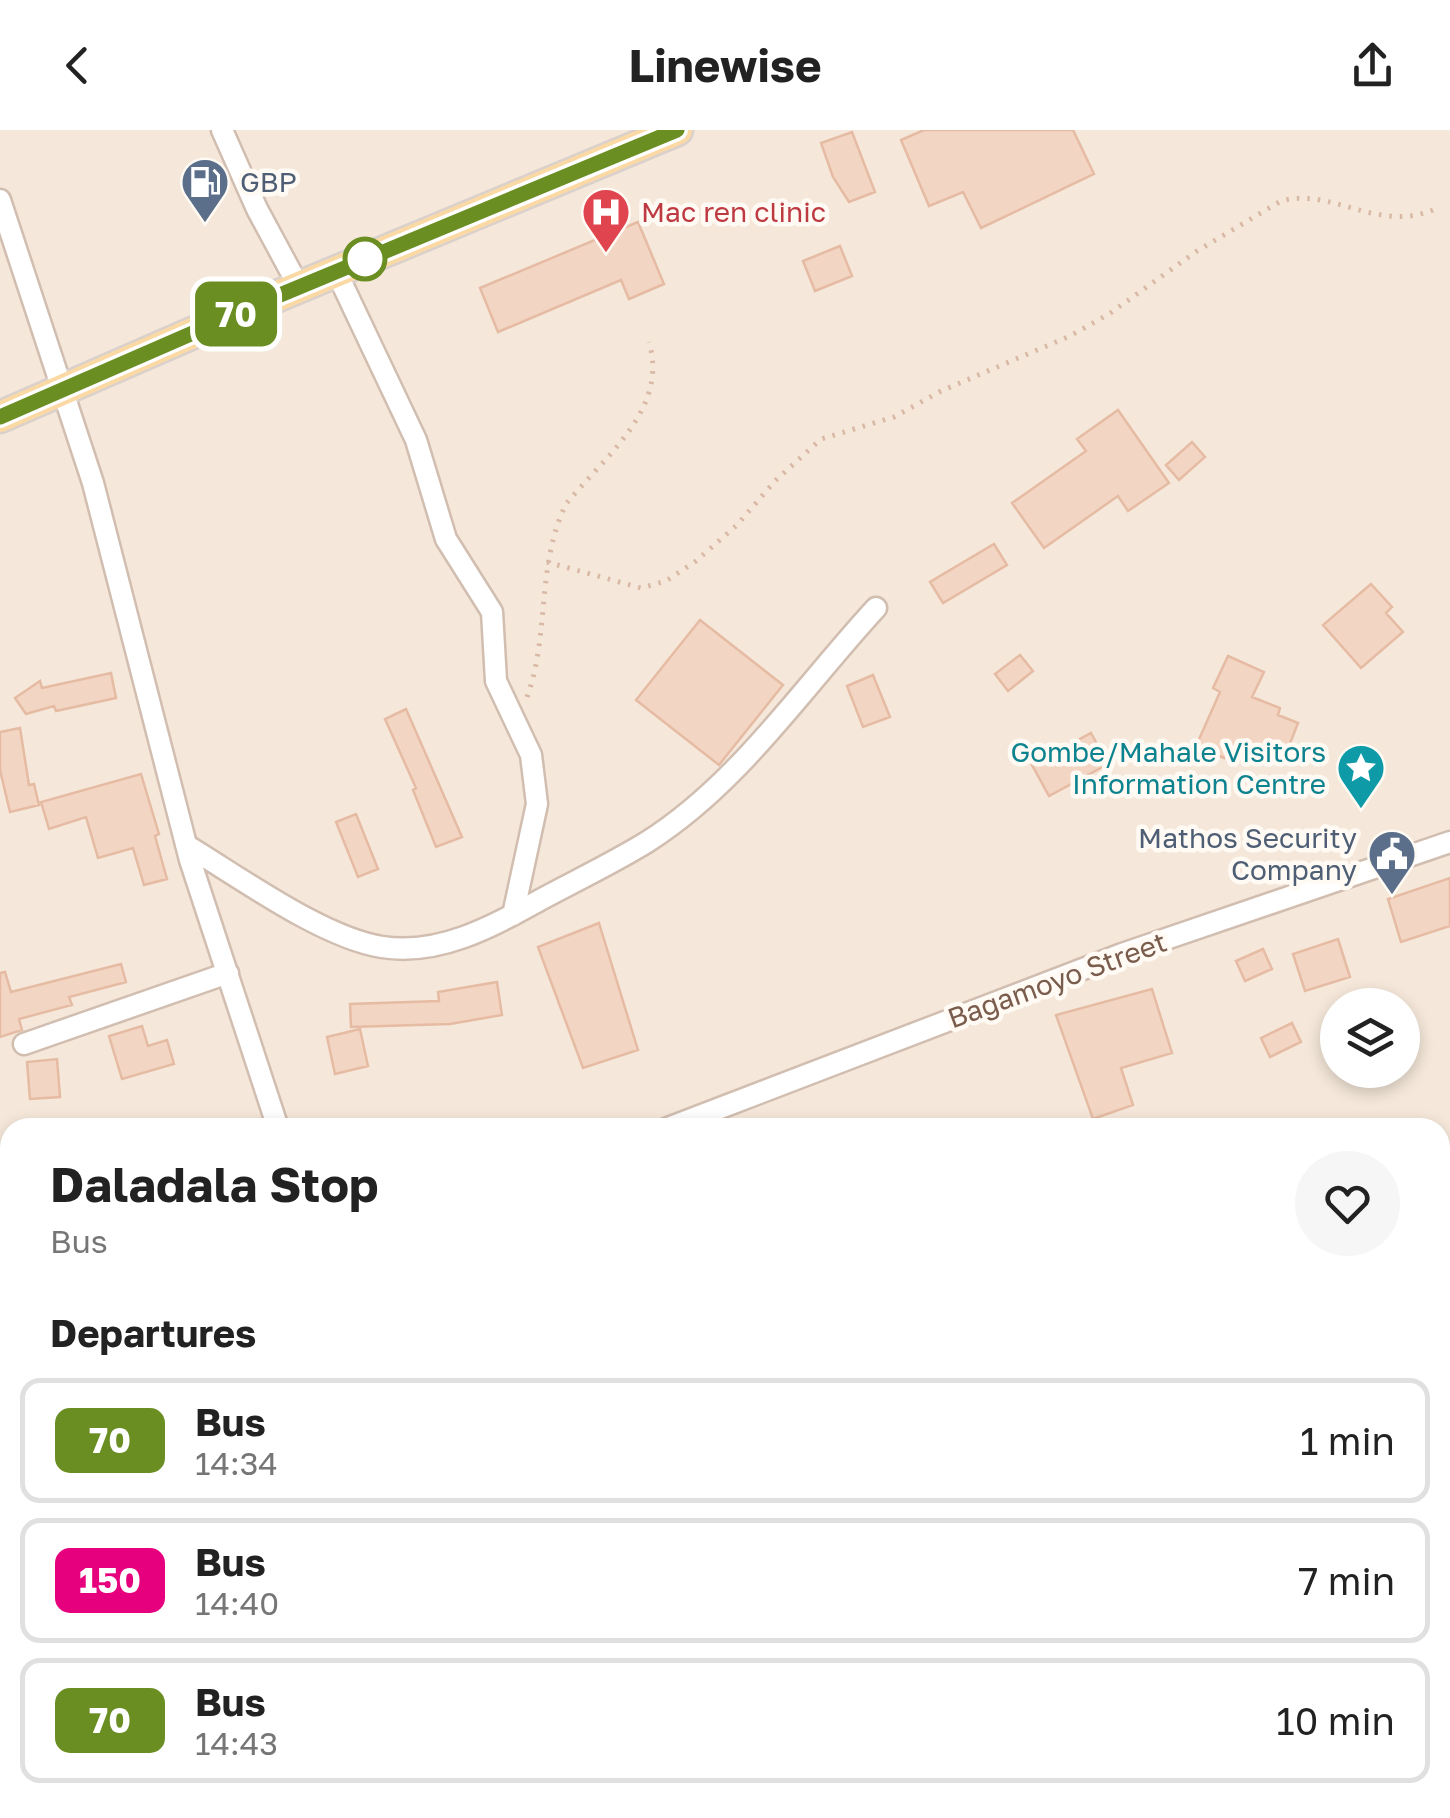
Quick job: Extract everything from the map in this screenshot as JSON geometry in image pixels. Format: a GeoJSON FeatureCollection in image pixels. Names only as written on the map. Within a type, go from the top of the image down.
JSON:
{"type":"FeatureCollection","features":[{"type":"Feature","properties":{"kind":"main road"},"geometry":{"type":"LineString","coordinates":[[0,417],[336,271],[677,130]]}},
{"type":"Feature","properties":{"kind":"street"},"geometry":{"type":"LineString","coordinates":[[222,130],[257,209],[299,287]]}},
{"type":"Feature","properties":{"kind":"street"},"geometry":{"type":"LineString","coordinates":[[0,200],[93,484],[186,846],[275,1118]]}},
{"type":"Feature","properties":{"kind":"street"},"geometry":{"type":"LineString","coordinates":[[336,271],[416,440],[446,539],[492,612],[496,628],[496,681],[531,755],[537,804],[513,915]]}},
{"type":"Feature","properties":{"kind":"street"},"geometry":{"type":"LineString","coordinates":[[186,846],[287,906],[380,947],[421,950],[466,937],[648,841],[690,809],[764,736],[876,608]]}},
{"type":"Feature","properties":{"kind":"street","name":"Bagamoyo Street"},"geometry":{"type":"LineString","coordinates":[[694,1118],[1122,954],[1450,842]]}},
{"type":"Feature","properties":{"kind":"street"},"geometry":{"type":"LineString","coordinates":[[24,1044],[228,973]]}},
{"type":"Feature","properties":{"kind":"path"},"geometry":{"type":"LineString","coordinates":[[547,562],[641,588],[666,580],[696,561],[737,525],[775,481],[821,440],[894,417],[941,391],[1070,336],[1109,314],[1197,250],[1281,201],[1325,201],[1363,214],[1401,218],[1433,210]]}},
{"type":"Feature","properties":{"kind":"path"},"geometry":{"type":"LineString","coordinates":[[517,729],[535,676],[547,562],[566,504],[642,414],[655,377],[649,342]]}},
{"type":"Feature","properties":{"kind":"shaded area"},"geometry":{"type":"Polygon","coordinates":[[[0,130],[1450,130],[1450,1118],[0,1118],[0,130]]]}},
{"type":"Feature","properties":{"kind":"building"},"geometry":{"type":"Polygon","coordinates":[[[924,130],[1073,130],[1094,174],[981,228],[963,192],[929,206],[901,140],[924,130]]]}},
{"type":"Feature","properties":{"kind":"building"},"geometry":{"type":"Polygon","coordinates":[[[852,132],[875,192],[849,202],[833,177],[821,143],[852,132]]]}},
{"type":"Feature","properties":{"kind":"building","name":"Mac ren clinic"},"geometry":{"type":"Polygon","coordinates":[[[638,222],[664,284],[629,299],[621,280],[498,332],[480,288],[638,222]]]}},
{"type":"Feature","properties":{"kind":"building"},"geometry":{"type":"Polygon","coordinates":[[[840,246],[852,276],[815,291],[803,261],[840,246]]]}},
{"type":"Feature","properties":{"kind":"building"},"geometry":{"type":"Polygon","coordinates":[[[1118,410],[1169,483],[1128,511],[1118,496],[1044,548],[1012,503],[1086,451],[1077,439],[1118,410]]]}},
{"type":"Feature","properties":{"kind":"building"},"geometry":{"type":"Polygon","coordinates":[[[1192,442],[1205,457],[1179,480],[1166,465],[1192,442]]]}},
{"type":"Feature","properties":{"kind":"building"},"geometry":{"type":"Polygon","coordinates":[[[994,544],[1007,565],[943,603],[930,582],[994,544]]]}},
{"type":"Feature","properties":{"kind":"building"},"geometry":{"type":"Polygon","coordinates":[[[1371,584],[1392,607],[1386,613],[1403,632],[1361,668],[1323,625],[1371,584]]]}},
{"type":"Feature","properties":{"kind":"building"},"geometry":{"type":"Polygon","coordinates":[[[700,620],[783,685],[719,765],[636,700],[700,620]]]}},
{"type":"Feature","properties":{"kind":"building"},"geometry":{"type":"Polygon","coordinates":[[[1020,655],[1033,671],[1008,691],[995,674],[1020,655]]]}},
{"type":"Feature","properties":{"kind":"building"},"geometry":{"type":"Polygon","coordinates":[[[1228,656],[1264,672],[1252,697],[1280,708],[1278,715],[1298,723],[1282,764],[1230,745],[1224,758],[1196,746],[1220,692],[1213,688],[1228,656]]]}},
{"type":"Feature","properties":{"kind":"building"},"geometry":{"type":"Polygon","coordinates":[[[111,673],[116,698],[26,714],[15,698],[40,681],[42,688],[111,673]]]}},
{"type":"Feature","properties":{"kind":"building"},"geometry":{"type":"Polygon","coordinates":[[[873,675],[890,717],[863,727],[847,686],[873,675]]]}},
{"type":"Feature","properties":{"kind":"building"},"geometry":{"type":"Polygon","coordinates":[[[406,709],[462,837],[436,847],[413,790],[416,788],[385,719],[406,709]]]}},
{"type":"Feature","properties":{"kind":"building"},"geometry":{"type":"Polygon","coordinates":[[[20,728],[29,785],[34,784],[39,805],[10,812],[0,770],[0,732],[20,728]]]}},
{"type":"Feature","properties":{"kind":"building"},"geometry":{"type":"Polygon","coordinates":[[[1091,733],[1108,764],[1049,796],[1032,765],[1091,733]]]}},
{"type":"Feature","properties":{"kind":"building"},"geometry":{"type":"Polygon","coordinates":[[[141,774],[159,834],[155,836],[167,879],[144,885],[133,848],[98,858],[86,817],[49,829],[41,802],[141,774]]]}},
{"type":"Feature","properties":{"kind":"building"},"geometry":{"type":"Polygon","coordinates":[[[356,814],[378,869],[358,877],[336,822],[356,814]]]}},
{"type":"Feature","properties":{"kind":"building"},"geometry":{"type":"Polygon","coordinates":[[[1450,878],[1450,926],[1401,942],[1388,899],[1450,878]]]}},
{"type":"Feature","properties":{"kind":"building"},"geometry":{"type":"Polygon","coordinates":[[[599,923],[638,1050],[583,1068],[538,947],[599,923]]]}},
{"type":"Feature","properties":{"kind":"building"},"geometry":{"type":"Polygon","coordinates":[[[1338,939],[1350,977],[1305,991],[1293,954],[1338,939]]]}},
{"type":"Feature","properties":{"kind":"building"},"geometry":{"type":"Polygon","coordinates":[[[1263,949],[1272,969],[1245,981],[1236,961],[1263,949]]]}},
{"type":"Feature","properties":{"kind":"building"},"geometry":{"type":"Polygon","coordinates":[[[121,964],[126,982],[69,997],[72,1005],[19,1019],[22,1030],[0,1037],[0,973],[5,972],[11,992],[121,964]]]}},
{"type":"Feature","properties":{"kind":"building"},"geometry":{"type":"Polygon","coordinates":[[[497,982],[502,1015],[450,1024],[351,1027],[350,1004],[439,1001],[438,992],[497,982]]]}},
{"type":"Feature","properties":{"kind":"building"},"geometry":{"type":"Polygon","coordinates":[[[1152,989],[1172,1053],[1121,1068],[1133,1105],[1093,1118],[1056,1015],[1152,989]]]}},
{"type":"Feature","properties":{"kind":"building"},"geometry":{"type":"Polygon","coordinates":[[[1292,1023],[1301,1042],[1270,1057],[1261,1038],[1292,1023]]]}},
{"type":"Feature","properties":{"kind":"building"},"geometry":{"type":"Polygon","coordinates":[[[142,1026],[148,1046],[167,1040],[174,1064],[122,1079],[109,1036],[142,1026]]]}},
{"type":"Feature","properties":{"kind":"building"},"geometry":{"type":"Polygon","coordinates":[[[360,1029],[368,1066],[335,1074],[327,1037],[360,1029]]]}},
{"type":"Feature","properties":{"kind":"building"},"geometry":{"type":"Polygon","coordinates":[[[57,1059],[60,1097],[30,1099],[27,1062],[57,1059]]]}},
{"type":"Feature","properties":{"kind":"bus line","name":"70"},"geometry":{"type":"LineString","coordinates":[[0,417],[280,295],[677,130]]}},
{"type":"Feature","properties":{"kind":"place","name":"GBP"},"geometry":{"type":"Point","coordinates":[205,224]}},
{"type":"Feature","properties":{"kind":"place","name":"Mac ren clinic"},"geometry":{"type":"Point","coordinates":[606,254]}},
{"type":"Feature","properties":{"kind":"place","name":"Gombe/Mahale Visitors Information Centre"},"geometry":{"type":"Point","coordinates":[1361,810]}},
{"type":"Feature","properties":{"kind":"place","name":"Mathos Security Company"},"geometry":{"type":"Point","coordinates":[1392,896]}}]}
